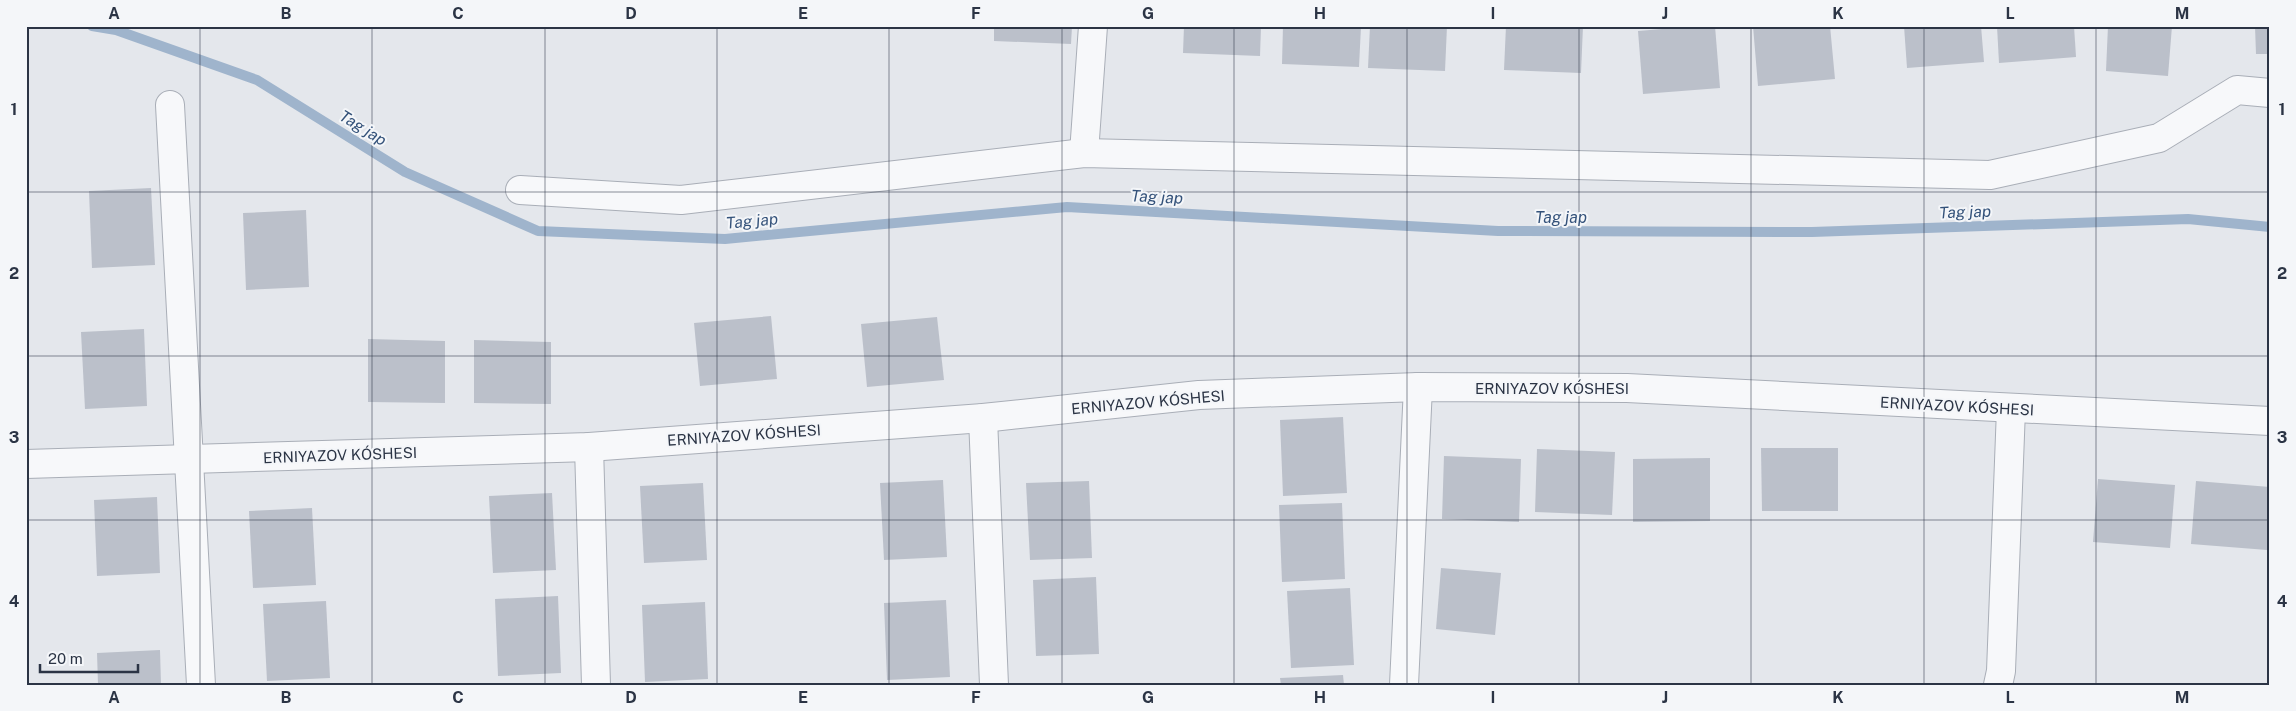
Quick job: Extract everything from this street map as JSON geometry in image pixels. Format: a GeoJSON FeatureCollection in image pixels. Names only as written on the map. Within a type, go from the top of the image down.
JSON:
{"type":"FeatureCollection","features":[{"type":"Feature","properties":{"kind":"street"},"geometry":{"type":"LineString","coordinates":[[1084,153],[1093,26]]}},
{"type":"Feature","properties":{"kind":"street"},"geometry":{"type":"LineString","coordinates":[[520,190],[681,200],[1084,153],[1990,174],[2159,138],[2237,90],[2270,93]]}},
{"type":"Feature","properties":{"kind":"street"},"geometry":{"type":"LineString","coordinates":[[170,104],[201,685]]}},
{"type":"Feature","properties":{"kind":"street"},"geometry":{"type":"LineString","coordinates":[[1404,685],[1418,387]]}},
{"type":"Feature","properties":{"kind":"street","name":"ERNIYAZOV KÓSHESI"},"geometry":{"type":"LineString","coordinates":[[26,464],[589,447],[983,418],[1199,395],[1418,387],[1627,388],[2270,421]]}},
{"type":"Feature","properties":{"kind":"street"},"geometry":{"type":"LineString","coordinates":[[1998,685],[2011,409]]}},
{"type":"Feature","properties":{"kind":"street"},"geometry":{"type":"LineString","coordinates":[[983,418],[994,685]]}},
{"type":"Feature","properties":{"kind":"street"},"geometry":{"type":"LineString","coordinates":[[589,447],[596,685]]}},
{"type":"Feature","properties":{"kind":"building"},"geometry":{"type":"Polygon","coordinates":[[[994,26],[1072,26],[1071,44],[994,41],[994,26]]]}},
{"type":"Feature","properties":{"kind":"building"},"geometry":{"type":"Polygon","coordinates":[[[1184,26],[1261,26],[1260,56],[1183,53],[1184,26]]]}},
{"type":"Feature","properties":{"kind":"building"},"geometry":{"type":"Polygon","coordinates":[[[1283,26],[1361,26],[1359,67],[1282,64],[1283,26]]]}},
{"type":"Feature","properties":{"kind":"building"},"geometry":{"type":"Polygon","coordinates":[[[1370,26],[1447,26],[1445,71],[1368,68],[1370,26]]]}},
{"type":"Feature","properties":{"kind":"building"},"geometry":{"type":"Polygon","coordinates":[[[1506,26],[1583,26],[1581,73],[1504,70],[1506,26]]]}},
{"type":"Feature","properties":{"kind":"building"},"geometry":{"type":"Polygon","coordinates":[[[1715,26],[1720,88],[1643,94],[1638,31],[1715,26]]]}},
{"type":"Feature","properties":{"kind":"building"},"geometry":{"type":"Polygon","coordinates":[[[1753,26],[1830,26],[1835,79],[1758,86],[1753,26]]]}},
{"type":"Feature","properties":{"kind":"building"},"geometry":{"type":"Polygon","coordinates":[[[1904,26],[1981,26],[1984,62],[1907,68],[1904,26]]]}},
{"type":"Feature","properties":{"kind":"building"},"geometry":{"type":"Polygon","coordinates":[[[1997,26],[2074,26],[2076,57],[1999,63],[1997,26]]]}},
{"type":"Feature","properties":{"kind":"building"},"geometry":{"type":"Polygon","coordinates":[[[2108,26],[2172,26],[2168,76],[2106,71],[2108,26]]]}},
{"type":"Feature","properties":{"kind":"building"},"geometry":{"type":"Polygon","coordinates":[[[2255,26],[2270,26],[2270,54],[2256,54],[2255,26]]]}},
{"type":"Feature","properties":{"kind":"building"},"geometry":{"type":"Polygon","coordinates":[[[151,188],[155,265],[92,268],[89,191],[151,188]]]}},
{"type":"Feature","properties":{"kind":"building"},"geometry":{"type":"Polygon","coordinates":[[[306,210],[309,287],[246,290],[243,213],[306,210]]]}},
{"type":"Feature","properties":{"kind":"building"},"geometry":{"type":"Polygon","coordinates":[[[771,316],[777,379],[700,386],[694,323],[771,316]]]}},
{"type":"Feature","properties":{"kind":"building"},"geometry":{"type":"Polygon","coordinates":[[[937,317],[944,380],[867,387],[861,324],[937,317]]]}},
{"type":"Feature","properties":{"kind":"building"},"geometry":{"type":"Polygon","coordinates":[[[144,329],[147,406],[85,409],[81,332],[144,329]]]}},
{"type":"Feature","properties":{"kind":"building"},"geometry":{"type":"Polygon","coordinates":[[[368,339],[445,341],[445,403],[368,402],[368,339]]]}},
{"type":"Feature","properties":{"kind":"building"},"geometry":{"type":"Polygon","coordinates":[[[474,340],[551,342],[551,404],[474,403],[474,340]]]}},
{"type":"Feature","properties":{"kind":"building"},"geometry":{"type":"Polygon","coordinates":[[[1343,417],[1347,493],[1283,496],[1280,420],[1343,417]]]}},
{"type":"Feature","properties":{"kind":"building"},"geometry":{"type":"Polygon","coordinates":[[[1761,448],[1838,448],[1838,511],[1762,511],[1761,448]]]}},
{"type":"Feature","properties":{"kind":"building"},"geometry":{"type":"Polygon","coordinates":[[[1537,449],[1615,452],[1612,515],[1535,512],[1537,449]]]}},
{"type":"Feature","properties":{"kind":"building"},"geometry":{"type":"Polygon","coordinates":[[[1444,456],[1521,459],[1519,522],[1442,519],[1444,456]]]}},
{"type":"Feature","properties":{"kind":"building"},"geometry":{"type":"Polygon","coordinates":[[[1710,458],[1710,521],[1633,522],[1633,459],[1710,458]]]}},
{"type":"Feature","properties":{"kind":"building"},"geometry":{"type":"Polygon","coordinates":[[[2098,479],[2175,485],[2170,548],[2093,542],[2098,479]]]}},
{"type":"Feature","properties":{"kind":"building"},"geometry":{"type":"Polygon","coordinates":[[[943,480],[947,557],[884,560],[880,483],[943,480]]]}},
{"type":"Feature","properties":{"kind":"building"},"geometry":{"type":"Polygon","coordinates":[[[1089,481],[1092,558],[1030,560],[1026,483],[1089,481]]]}},
{"type":"Feature","properties":{"kind":"building"},"geometry":{"type":"Polygon","coordinates":[[[2196,481],[2270,487],[2267,550],[2191,544],[2196,481]]]}},
{"type":"Feature","properties":{"kind":"building"},"geometry":{"type":"Polygon","coordinates":[[[703,483],[707,560],[644,563],[640,486],[703,483]]]}},
{"type":"Feature","properties":{"kind":"building"},"geometry":{"type":"Polygon","coordinates":[[[552,493],[556,570],[493,573],[489,496],[552,493]]]}},
{"type":"Feature","properties":{"kind":"building"},"geometry":{"type":"Polygon","coordinates":[[[157,497],[160,573],[97,576],[94,500],[157,497]]]}},
{"type":"Feature","properties":{"kind":"building"},"geometry":{"type":"Polygon","coordinates":[[[1342,503],[1345,579],[1282,582],[1279,505],[1342,503]]]}},
{"type":"Feature","properties":{"kind":"building"},"geometry":{"type":"Polygon","coordinates":[[[312,508],[316,585],[253,588],[249,511],[312,508]]]}},
{"type":"Feature","properties":{"kind":"building"},"geometry":{"type":"Polygon","coordinates":[[[1441,568],[1501,573],[1495,635],[1436,629],[1441,568]]]}},
{"type":"Feature","properties":{"kind":"building"},"geometry":{"type":"Polygon","coordinates":[[[1096,577],[1099,654],[1036,656],[1033,580],[1096,577]]]}},
{"type":"Feature","properties":{"kind":"building"},"geometry":{"type":"Polygon","coordinates":[[[1350,588],[1354,665],[1291,668],[1287,591],[1350,588]]]}},
{"type":"Feature","properties":{"kind":"building"},"geometry":{"type":"Polygon","coordinates":[[[558,596],[561,673],[498,676],[495,599],[558,596]]]}},
{"type":"Feature","properties":{"kind":"building"},"geometry":{"type":"Polygon","coordinates":[[[946,600],[950,677],[887,680],[884,603],[946,600]]]}},
{"type":"Feature","properties":{"kind":"building"},"geometry":{"type":"Polygon","coordinates":[[[326,601],[330,678],[267,681],[263,604],[326,601]]]}},
{"type":"Feature","properties":{"kind":"building"},"geometry":{"type":"Polygon","coordinates":[[[705,602],[708,679],[645,682],[642,605],[705,602]]]}},
{"type":"Feature","properties":{"kind":"building"},"geometry":{"type":"Polygon","coordinates":[[[160,650],[161,685],[98,685],[97,653],[160,650]]]}},
{"type":"Feature","properties":{"kind":"building"},"geometry":{"type":"Polygon","coordinates":[[[1343,675],[1344,685],[1281,685],[1280,678],[1343,675]]]}},
{"type":"Feature","properties":{"kind":"waterway","name":"Tag jap"},"geometry":{"type":"LineString","coordinates":[[92,26],[116,30],[257,80],[405,172],[538,231],[725,239],[1067,207],[1498,231],[1812,232],[2188,219],[2270,227]]}}]}
